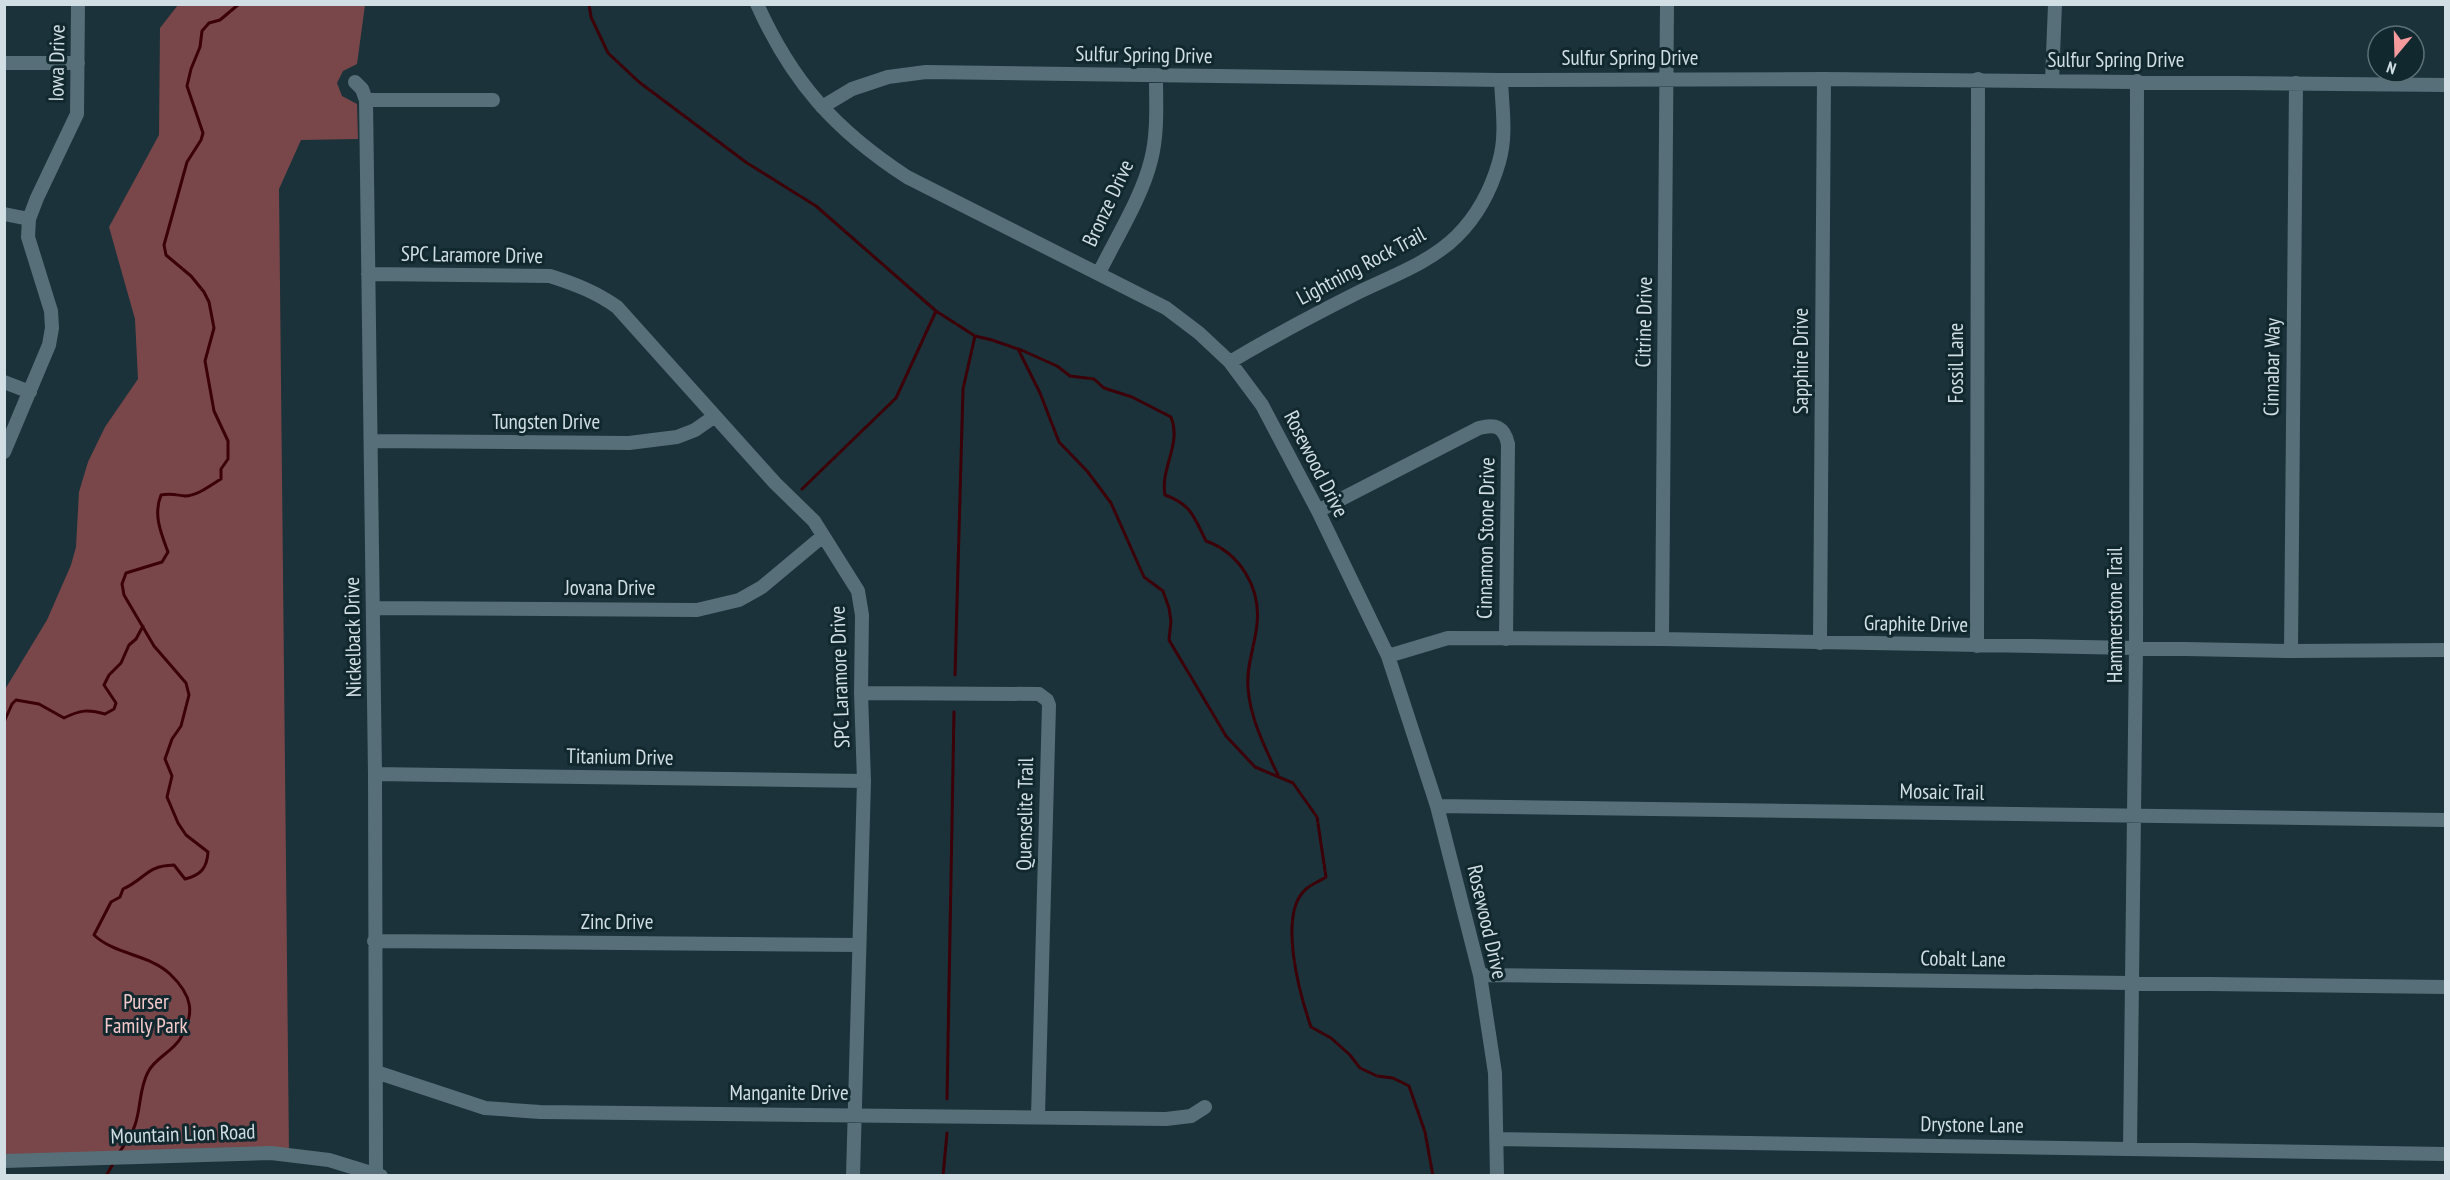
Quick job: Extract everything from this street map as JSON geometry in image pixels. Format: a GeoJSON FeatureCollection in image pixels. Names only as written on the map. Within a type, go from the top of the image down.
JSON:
{"type":"FeatureCollection","features":[{"type":"Feature","properties":{"kind":"street","name":"Iowa Drive"},"geometry":{"type":"LineString","coordinates":[[29,219],[77,114],[78,4]]}},
{"type":"Feature","properties":{"kind":"street","name":"Rosewood Drive"},"geometry":{"type":"LineString","coordinates":[[757,4],[774,42],[794,75],[822,107],[877,157],[907,177],[1166,308],[1199,333],[1230,362],[1262,405],[1318,511],[1388,656],[1437,806],[1480,975],[1495,1073],[1497,1176]]}},
{"type":"Feature","properties":{"kind":"street","name":"Citrine Drive"},"geometry":{"type":"LineString","coordinates":[[1662,639],[1667,4]]}},
{"type":"Feature","properties":{"kind":"street"},"geometry":{"type":"LineString","coordinates":[[2052,81],[2055,4]]}},
{"type":"Feature","properties":{"kind":"street"},"geometry":{"type":"LineString","coordinates":[[4,63],[78,63]]}},
{"type":"Feature","properties":{"kind":"street","name":"Sulfur Spring Drive"},"geometry":{"type":"LineString","coordinates":[[822,107],[852,89],[888,77],[926,72],[1501,80],[1978,79],[2445,85]]}},
{"type":"Feature","properties":{"kind":"street","name":"Bronze Drive"},"geometry":{"type":"LineString","coordinates":[[1099,273],[1151,161],[1155,133],[1156,77]]}},
{"type":"Feature","properties":{"kind":"street","name":"Sapphire Drive"},"geometry":{"type":"LineString","coordinates":[[1820,643],[1824,79]]}},
{"type":"Feature","properties":{"kind":"street","name":"Fossil Lane"},"geometry":{"type":"LineString","coordinates":[[1977,646],[1978,79]]}},
{"type":"Feature","properties":{"kind":"street","name":"Lightning Rock Trail"},"geometry":{"type":"LineString","coordinates":[[1230,362],[1284,329],[1429,257],[1455,237],[1475,216],[1489,190],[1500,160],[1503,139],[1501,80]]}},
{"type":"Feature","properties":{"kind":"street","name":"Hammerstone Trail"},"geometry":{"type":"LineString","coordinates":[[2130,1149],[2136,647],[2137,81]]}},
{"type":"Feature","properties":{"kind":"street"},"geometry":{"type":"LineString","coordinates":[[355,82],[362,89],[366,100],[493,100]]}},
{"type":"Feature","properties":{"kind":"street","name":"Cinnabar Way"},"geometry":{"type":"LineString","coordinates":[[2291,651],[2296,83]]}},
{"type":"Feature","properties":{"kind":"street","name":"Nickelback Drive"},"geometry":{"type":"LineString","coordinates":[[366,100],[374,608],[374,941],[379,1175]]}},
{"type":"Feature","properties":{"kind":"street"},"geometry":{"type":"LineString","coordinates":[[4,214],[29,219],[28,237],[51,311],[52,328],[49,345],[4,452]]}},
{"type":"Feature","properties":{"kind":"street","name":"SPC Laramore Drive"},"geometry":{"type":"LineString","coordinates":[[368,273],[539,276],[577,284],[598,294],[617,308],[775,483],[814,521],[858,591],[862,615],[861,693],[864,781],[853,1176]]}},
{"type":"Feature","properties":{"kind":"street"},"geometry":{"type":"LineString","coordinates":[[4,382],[30,392]]}},
{"type":"Feature","properties":{"kind":"street","name":"Tungsten Drive"},"geometry":{"type":"LineString","coordinates":[[371,441],[638,442],[677,437],[695,430],[715,416]]}},
{"type":"Feature","properties":{"kind":"street","name":"Cinnamon Stone Drive"},"geometry":{"type":"LineString","coordinates":[[1318,511],[1479,428],[1491,425],[1500,428],[1506,434],[1508,444],[1506,639]]}},
{"type":"Feature","properties":{"kind":"street","name":"Jovana Drive"},"geometry":{"type":"LineString","coordinates":[[374,608],[697,610],[740,600],[762,587],[823,536]]}},
{"type":"Feature","properties":{"kind":"street","name":"Graphite Drive"},"geometry":{"type":"LineString","coordinates":[[1388,656],[1448,638],[1662,639],[2291,651],[2445,650]]}},
{"type":"Feature","properties":{"kind":"street","name":"Quenselite Trail"},"geometry":{"type":"LineString","coordinates":[[861,693],[1038,694],[1047,700],[1049,705],[1038,1116]]}},
{"type":"Feature","properties":{"kind":"street","name":"Titanium Drive"},"geometry":{"type":"LineString","coordinates":[[375,774],[864,781]]}},
{"type":"Feature","properties":{"kind":"street","name":"Mosaic Trail"},"geometry":{"type":"LineString","coordinates":[[1437,806],[2445,820]]}},
{"type":"Feature","properties":{"kind":"street","name":"Zinc Drive"},"geometry":{"type":"LineString","coordinates":[[374,941],[859,945]]}},
{"type":"Feature","properties":{"kind":"street","name":"Cobalt Lane"},"geometry":{"type":"LineString","coordinates":[[1480,975],[2445,987]]}},
{"type":"Feature","properties":{"kind":"street","name":"Manganite Drive"},"geometry":{"type":"LineString","coordinates":[[376,1072],[485,1108],[506,1111],[1166,1119],[1191,1116],[1205,1107]]}},
{"type":"Feature","properties":{"kind":"street","name":"Drystone Lane"},"geometry":{"type":"LineString","coordinates":[[1497,1139],[2445,1154]]}},
{"type":"Feature","properties":{"kind":"street","name":"Mountain Lion Road"},"geometry":{"type":"LineString","coordinates":[[4,1161],[271,1153],[302,1155],[360,1172],[379,1175]]}},
{"type":"Feature","properties":{"kind":"green space","name":"Purser Family Park"},"geometry":{"type":"Polygon","coordinates":[[[178,5],[365,5],[357,64],[343,71],[337,83],[342,96],[357,104],[358,139],[301,140],[279,189],[289,1154],[5,1161],[4,691],[47,620],[71,565],[76,547],[79,492],[88,462],[105,427],[138,379],[135,319],[109,227],[159,135],[160,28],[178,5]]]}},
{"type":"Feature","properties":{"kind":"waterway"},"geometry":{"type":"LineString","coordinates":[[119,1153],[135,1125],[148,1072],[180,1039],[190,1013],[183,989],[162,967],[112,947],[94,935],[111,902],[120,897],[123,889],[151,870],[164,866],[174,865],[185,879],[195,875],[205,867],[208,852],[186,835],[167,797],[172,776],[165,759],[172,739],[181,726],[189,695],[186,683],[154,646],[124,595],[122,584],[126,573],[162,562],[168,552],[158,517],[161,495],[190,496],[204,490],[221,479],[221,469],[228,459],[228,441],[214,411],[205,361],[214,328],[209,302],[191,276],[166,255],[164,245],[187,162],[203,133],[187,86],[200,47],[202,31],[209,23],[220,20],[239,4]]}},
{"type":"Feature","properties":{"kind":"waterway"},"geometry":{"type":"LineString","coordinates":[[589,4],[591,17],[608,53],[639,82],[747,163],[816,206],[936,311],[975,336],[1018,349],[1040,393],[1059,442],[1087,471],[1111,503],[1144,577],[1163,591],[1171,621],[1169,640],[1226,736],[1255,767],[1293,783],[1317,817],[1326,877],[1306,889],[1297,901],[1293,917],[1294,955],[1306,1013],[1311,1027],[1331,1038],[1350,1055],[1360,1068],[1377,1076],[1393,1078],[1409,1086],[1425,1132],[1433,1176]]}},
{"type":"Feature","properties":{"kind":"waterway"},"geometry":{"type":"LineString","coordinates":[[802,489],[896,398],[936,311]]}},
{"type":"Feature","properties":{"kind":"waterway"},"geometry":{"type":"LineString","coordinates":[[955,675],[963,389],[975,336]]}},
{"type":"Feature","properties":{"kind":"waterway"},"geometry":{"type":"LineString","coordinates":[[1019,349],[1057,366],[1070,376],[1094,379],[1104,388],[1132,397],[1171,417],[1174,437],[1165,475],[1165,495],[1181,503],[1191,512],[1206,541],[1229,554],[1238,563],[1252,585],[1256,598],[1257,624],[1248,672],[1249,699],[1259,733],[1278,775]]}},
{"type":"Feature","properties":{"kind":"waterway"},"geometry":{"type":"LineString","coordinates":[[4,722],[16,700],[39,704],[64,718],[84,711],[105,714],[114,709],[116,703],[104,685],[109,675],[121,663],[129,645],[136,639],[143,626]]}},
{"type":"Feature","properties":{"kind":"waterway"},"geometry":{"type":"LineString","coordinates":[[947,1099],[954,712]]}},
{"type":"Feature","properties":{"kind":"waterway"},"geometry":{"type":"LineString","coordinates":[[943,1176],[947,1133]]}},
{"type":"Feature","properties":{"kind":"waterway"},"geometry":{"type":"LineString","coordinates":[[106,1176],[114,1162]]}}]}
